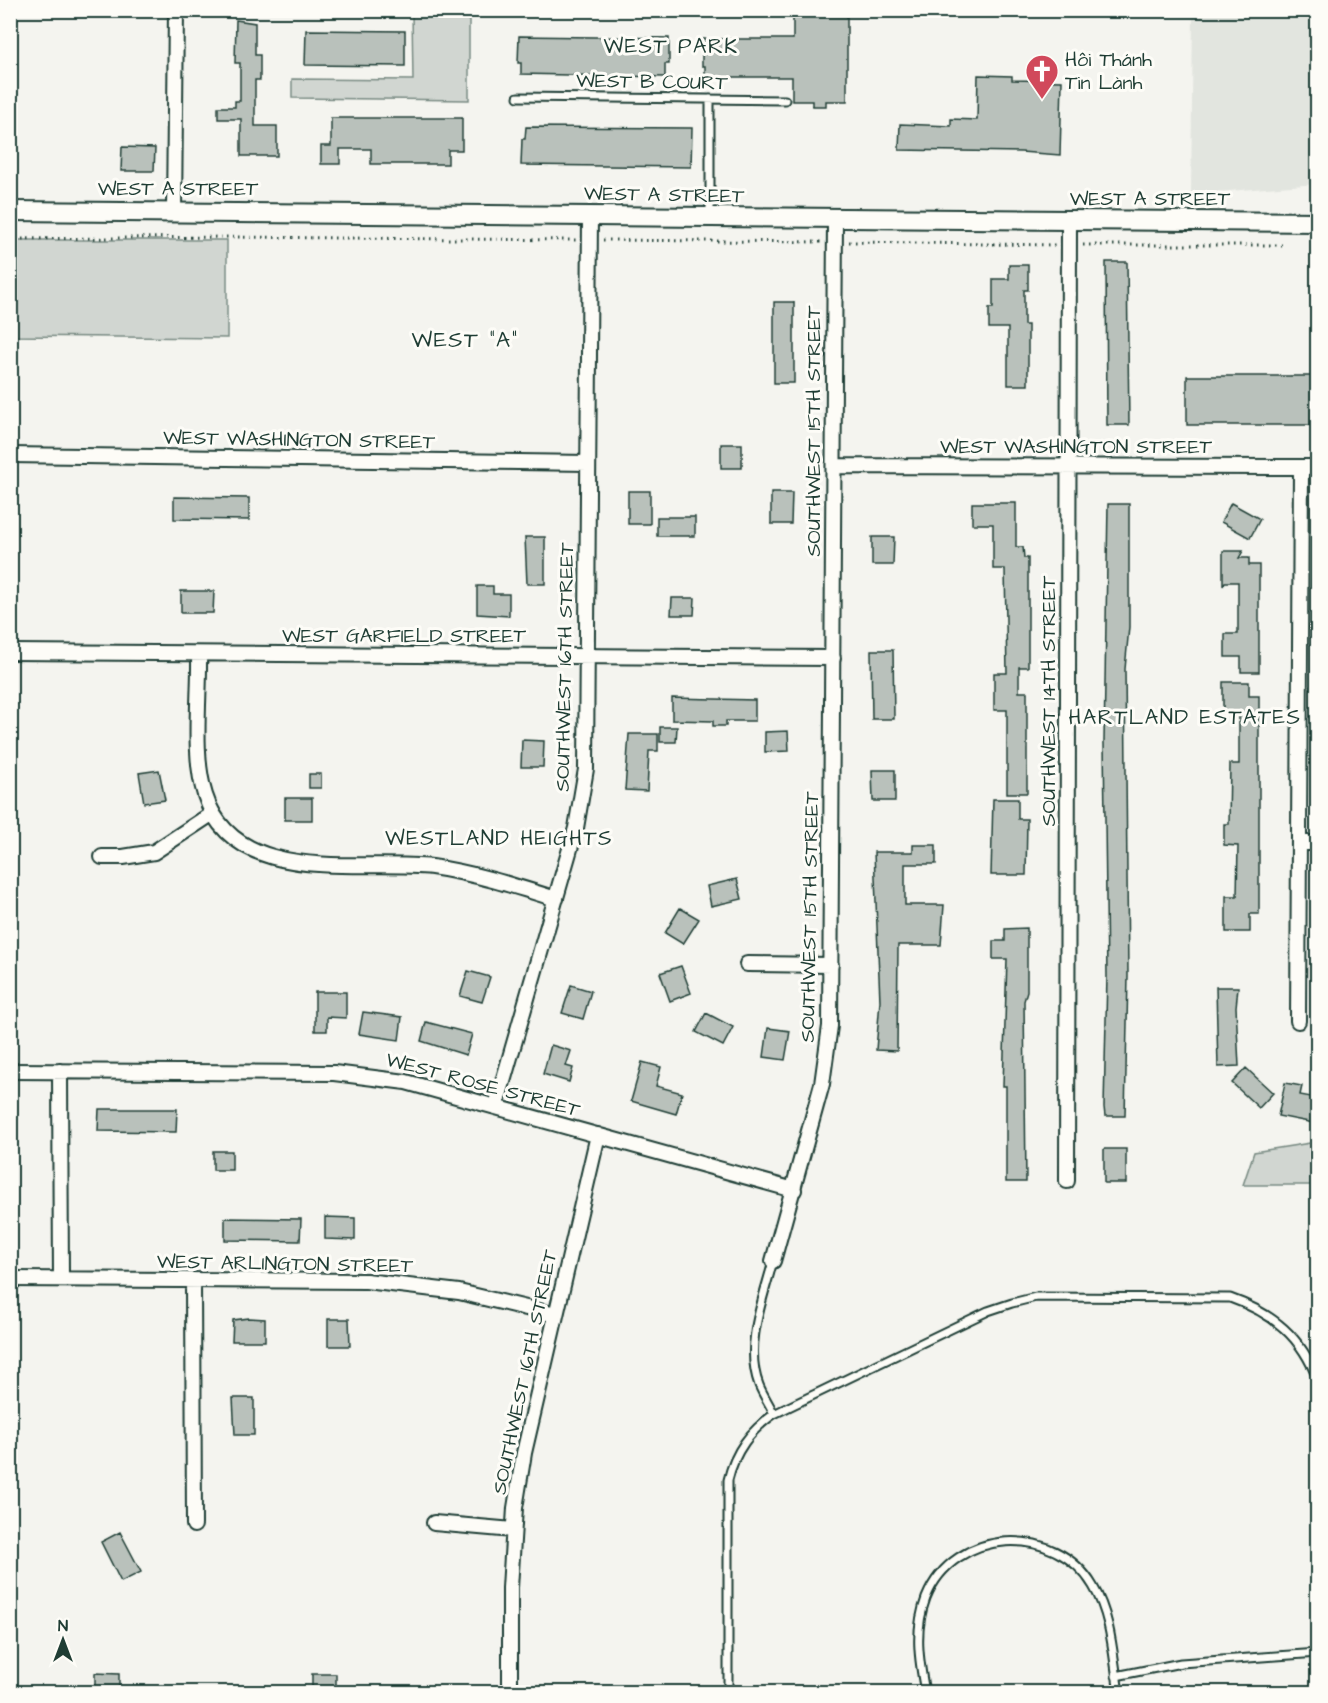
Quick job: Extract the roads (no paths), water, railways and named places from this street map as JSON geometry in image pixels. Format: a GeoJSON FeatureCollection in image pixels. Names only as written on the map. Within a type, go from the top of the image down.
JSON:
{"type":"FeatureCollection","features":[{"type":"Feature","properties":{"kind":"main road","name":"WEST A STREET"},"geometry":{"type":"LineString","coordinates":[[10,211],[1317,222]]}},
{"type":"Feature","properties":{"kind":"street"},"geometry":{"type":"LineString","coordinates":[[174,212],[176,10]]}},
{"type":"Feature","properties":{"kind":"street","name":"SOUTHWEST 16TH STREET"},"geometry":{"type":"LineString","coordinates":[[496,1107],[556,899],[582,799],[586,769],[590,216]]}},
{"type":"Feature","properties":{"kind":"street","name":"SOUTHWEST 15TH STREET"},"geometry":{"type":"LineString","coordinates":[[773,1261],[826,1065],[830,1026],[835,219]]}},
{"type":"Feature","properties":{"kind":"street","name":"SOUTHWEST 14TH STREET"},"geometry":{"type":"LineString","coordinates":[[1067,1181],[1069,220]]}},
{"type":"Feature","properties":{"kind":"street","name":"WEST WASHINGTON STREET"},"geometry":{"type":"LineString","coordinates":[[10,456],[588,463]]}},
{"type":"Feature","properties":{"kind":"street","name":"WEST WASHINGTON STREET"},"geometry":{"type":"LineString","coordinates":[[834,466],[1317,467]]}},
{"type":"Feature","properties":{"kind":"street"},"geometry":{"type":"LineString","coordinates":[[1298,1021],[1301,467]]}},
{"type":"Feature","properties":{"kind":"street","name":"WEST GARFIELD STREET"},"geometry":{"type":"LineString","coordinates":[[10,652],[833,658]]}},
{"type":"Feature","properties":{"kind":"street"},"geometry":{"type":"LineString","coordinates":[[199,654],[201,776],[213,813],[230,834],[248,848],[269,858],[297,863],[393,864],[434,868],[477,876],[556,899]]}},
{"type":"Feature","properties":{"kind":"street"},"geometry":{"type":"LineString","coordinates":[[102,856],[123,857],[154,852],[213,813]]}},
{"type":"Feature","properties":{"kind":"street"},"geometry":{"type":"LineString","coordinates":[[1300,843],[1317,843]]}},
{"type":"Feature","properties":{"kind":"street"},"geometry":{"type":"LineString","coordinates":[[747,964],[831,965]]}},
{"type":"Feature","properties":{"kind":"street","name":"WEST ROSE STREET"},"geometry":{"type":"LineString","coordinates":[[10,1071],[334,1073],[371,1076],[406,1082],[794,1190]]}},
{"type":"Feature","properties":{"kind":"street"},"geometry":{"type":"LineString","coordinates":[[60,1071],[61,1279]]}},
{"type":"Feature","properties":{"kind":"street","name":"SOUTHWEST 16TH STREET"},"geometry":{"type":"LineString","coordinates":[[510,1692],[513,1530],[524,1453],[598,1135]]}},
{"type":"Feature","properties":{"kind":"street","name":"WEST ARLINGTON STREET"},"geometry":{"type":"LineString","coordinates":[[10,1279],[366,1281],[459,1292],[556,1315]]}},
{"type":"Feature","properties":{"kind":"street"},"geometry":{"type":"LineString","coordinates":[[193,1280],[194,1526]]}},
{"type":"Feature","properties":{"kind":"street"},"geometry":{"type":"LineString","coordinates":[[434,1523],[513,1530]]}},
{"type":"Feature","properties":{"kind":"lane","name":"WEST B COURT"},"geometry":{"type":"LineString","coordinates":[[518,97],[785,100]]}},
{"type":"Feature","properties":{"kind":"lane"},"geometry":{"type":"LineString","coordinates":[[710,99],[710,218]]}},
{"type":"Feature","properties":{"kind":"lane","name":"SOUTHWEST 15TH STREET"},"geometry":{"type":"LineString","coordinates":[[773,1261],[757,1321],[753,1360],[759,1384],[774,1414]]}},
{"type":"Feature","properties":{"kind":"lane"},"geometry":{"type":"LineString","coordinates":[[728,1692],[728,1480],[737,1452],[748,1436],[774,1414],[988,1311],[1036,1297],[1230,1298],[1254,1306],[1275,1319],[1295,1337],[1311,1363],[1317,1381]]}},
{"type":"Feature","properties":{"kind":"lane"},"geometry":{"type":"LineString","coordinates":[[925,1692],[918,1655],[918,1635],[927,1595],[941,1574],[956,1560],[977,1548],[1005,1540],[1035,1542],[1054,1550],[1084,1573],[1100,1599],[1106,1617],[1119,1692]]}},
{"type":"Feature","properties":{"kind":"lane"},"geometry":{"type":"LineString","coordinates":[[1116,1676],[1191,1662],[1317,1653]]}},
{"type":"Feature","properties":{"kind":"place","name":"Hôi Thánh Tin Lành"},"geometry":{"type":"Point","coordinates":[1042,100]}},
{"type":"Feature","properties":{"kind":"district","name":"WEST PARK"},"geometry":{"type":"Point","coordinates":[671,46]}},
{"type":"Feature","properties":{"kind":"district","name":"WEST \"A\""},"geometry":{"type":"Point","coordinates":[465,340]}},
{"type":"Feature","properties":{"kind":"district","name":"HARTLAND ESTATES"},"geometry":{"type":"Point","coordinates":[1185,717]}},
{"type":"Feature","properties":{"kind":"district","name":"WESTLAND HEIGHTS"},"geometry":{"type":"Point","coordinates":[499,838]}}]}
